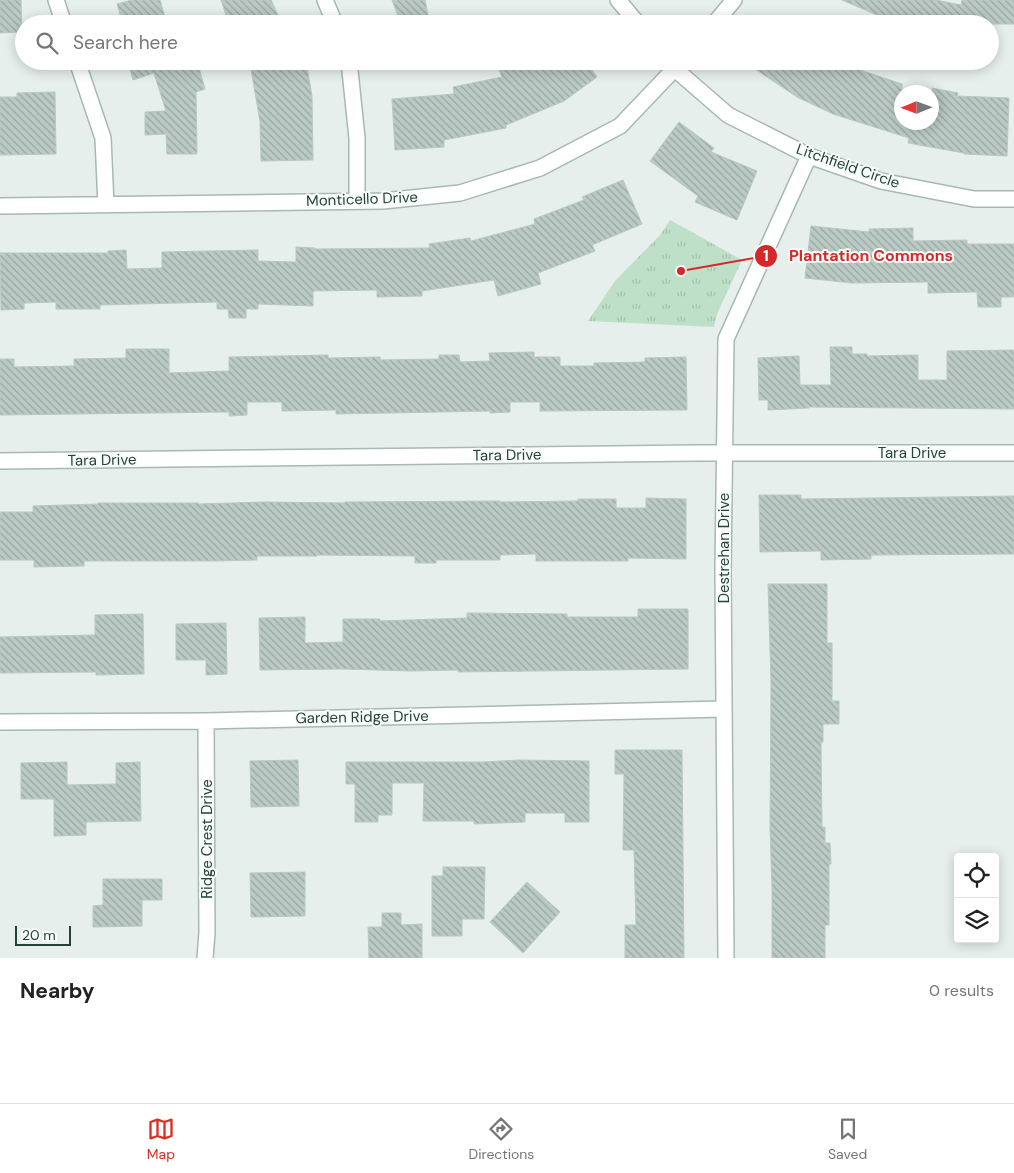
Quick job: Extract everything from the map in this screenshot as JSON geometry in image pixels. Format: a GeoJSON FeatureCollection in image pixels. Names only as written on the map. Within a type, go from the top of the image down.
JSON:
{"type":"FeatureCollection","features":[{"type":"Feature","properties":{"kind":"street"},"geometry":{"type":"LineString","coordinates":[[56,0],[61,15]]}},
{"type":"Feature","properties":{"kind":"street"},"geometry":{"type":"LineString","coordinates":[[325,0],[331,15]]}},
{"type":"Feature","properties":{"kind":"street"},"geometry":{"type":"LineString","coordinates":[[618,0],[630,15]]}},
{"type":"Feature","properties":{"kind":"street"},"geometry":{"type":"LineString","coordinates":[[722,15],[734,0]]}},
{"type":"Feature","properties":{"kind":"street"},"geometry":{"type":"LineString","coordinates":[[80,70],[103,138],[106,205]]}},
{"type":"Feature","properties":{"kind":"street"},"geometry":{"type":"LineString","coordinates":[[350,70],[357,138],[357,201]]}},
{"type":"Feature","properties":{"kind":"street","name":"Monticello Drive"},"geometry":{"type":"LineString","coordinates":[[0,206],[383,201],[460,193],[540,168],[620,126],[670,70]]}},
{"type":"Feature","properties":{"kind":"street","name":"Litchfield Circle"},"geometry":{"type":"LineString","coordinates":[[681,70],[728,115],[808,156],[881,181],[974,199],[1014,199]]}},
{"type":"Feature","properties":{"kind":"street","name":"Destrehan Drive"},"geometry":{"type":"LineString","coordinates":[[726,958],[724,709],[726,338],[808,156]]}},
{"type":"Feature","properties":{"kind":"street","name":"Tara Drive"},"geometry":{"type":"LineString","coordinates":[[0,461],[725,453],[1014,453]]}},
{"type":"Feature","properties":{"kind":"street","name":"Garden Ridge Drive"},"geometry":{"type":"LineString","coordinates":[[0,722],[206,721],[724,709]]}},
{"type":"Feature","properties":{"kind":"street","name":"Ridge Crest Drive"},"geometry":{"type":"LineString","coordinates":[[205,958],[208,933],[206,721]]}},
{"type":"Feature","properties":{"kind":"green space"},"geometry":{"type":"Polygon","coordinates":[[[670,220],[742,260],[717,314],[714,327],[588,321],[615,281],[660,235],[670,220]]]}},
{"type":"Feature","properties":{"kind":"building"},"geometry":{"type":"Polygon","coordinates":[[[0,0],[21,0],[21,15],[15,15],[15,32],[0,33],[0,0]]]}},
{"type":"Feature","properties":{"kind":"building"},"geometry":{"type":"Polygon","coordinates":[[[132,0],[160,0],[164,15],[120,15],[117,4],[132,0]]]}},
{"type":"Feature","properties":{"kind":"building"},"geometry":{"type":"Polygon","coordinates":[[[221,0],[271,0],[278,15],[226,15],[221,0]]]}},
{"type":"Feature","properties":{"kind":"building"},"geometry":{"type":"Polygon","coordinates":[[[392,0],[425,0],[428,15],[398,15],[392,0]]]}},
{"type":"Feature","properties":{"kind":"building"},"geometry":{"type":"Polygon","coordinates":[[[842,0],[936,0],[961,5],[962,0],[1014,0],[1014,24],[999,24],[999,15],[877,15],[842,0]]]}},
{"type":"Feature","properties":{"kind":"building"},"geometry":{"type":"Polygon","coordinates":[[[130,70],[200,70],[205,89],[196,92],[197,154],[167,154],[166,134],[145,135],[145,112],[166,111],[154,73],[133,80],[130,70]]]}},
{"type":"Feature","properties":{"kind":"building"},"geometry":{"type":"Polygon","coordinates":[[[251,70],[308,70],[312,96],[313,160],[261,161],[260,122],[251,70]]]}},
{"type":"Feature","properties":{"kind":"building"},"geometry":{"type":"Polygon","coordinates":[[[499,70],[592,70],[597,77],[564,101],[506,125],[506,128],[444,140],[444,147],[395,150],[392,99],[454,94],[453,87],[502,77],[499,70]]]}},
{"type":"Feature","properties":{"kind":"building"},"geometry":{"type":"Polygon","coordinates":[[[756,70],[860,70],[902,84],[894,85],[894,130],[939,130],[939,89],[958,93],[957,96],[1009,98],[1007,156],[964,154],[908,143],[909,138],[833,114],[797,97],[756,70]]]}},
{"type":"Feature","properties":{"kind":"building"},"geometry":{"type":"Polygon","coordinates":[[[55,92],[56,154],[0,155],[0,97],[17,97],[17,93],[55,92]]]}},
{"type":"Feature","properties":{"kind":"building"},"geometry":{"type":"Polygon","coordinates":[[[679,122],[714,148],[711,152],[757,171],[737,220],[695,202],[698,196],[650,161],[679,122]]]}},
{"type":"Feature","properties":{"kind":"building"},"geometry":{"type":"Polygon","coordinates":[[[623,180],[642,224],[592,245],[595,251],[538,273],[541,284],[498,296],[494,280],[422,291],[422,296],[377,297],[377,290],[313,291],[313,306],[258,304],[258,309],[246,309],[246,318],[229,318],[228,309],[217,309],[217,302],[100,305],[100,309],[56,309],[56,302],[24,303],[24,309],[1,310],[0,253],[108,253],[108,251],[126,250],[127,269],[162,268],[162,252],[258,250],[258,261],[296,262],[296,247],[315,249],[430,248],[429,244],[470,238],[471,241],[535,224],[534,219],[584,200],[582,197],[623,180]]]}},
{"type":"Feature","properties":{"kind":"building"},"geometry":{"type":"Polygon","coordinates":[[[811,226],[869,232],[869,229],[913,228],[913,241],[967,240],[967,244],[1014,244],[1014,297],[1001,297],[1001,307],[978,307],[977,292],[928,293],[928,282],[852,283],[805,278],[811,226]]]}},
{"type":"Feature","properties":{"kind":"building"},"geometry":{"type":"Polygon","coordinates":[[[830,347],[852,347],[852,354],[867,354],[867,356],[918,355],[918,380],[947,380],[947,351],[1014,350],[1014,409],[808,407],[768,410],[768,400],[759,400],[758,358],[799,356],[800,385],[831,385],[830,347]]]}},
{"type":"Feature","properties":{"kind":"building"},"geometry":{"type":"Polygon","coordinates":[[[126,349],[169,349],[169,373],[229,371],[229,357],[328,355],[328,358],[380,357],[380,360],[439,359],[439,355],[459,355],[460,362],[490,361],[489,353],[534,352],[534,357],[560,357],[560,366],[594,366],[594,363],[645,362],[645,358],[686,357],[687,410],[540,411],[540,402],[510,402],[510,412],[336,414],[336,410],[282,411],[282,402],[247,402],[247,415],[229,416],[229,412],[0,415],[0,359],[14,359],[14,367],[74,366],[74,359],[126,358],[126,349]]]}},
{"type":"Feature","properties":{"kind":"building"},"geometry":{"type":"Polygon","coordinates":[[[759,495],[801,495],[801,499],[1014,496],[1014,554],[871,555],[871,559],[821,560],[821,551],[760,552],[759,495]]]}},
{"type":"Feature","properties":{"kind":"building"},"geometry":{"type":"Polygon","coordinates":[[[646,498],[686,499],[686,559],[628,558],[628,561],[536,561],[536,554],[500,555],[500,560],[436,560],[436,563],[415,563],[415,556],[317,555],[257,556],[257,560],[84,561],[84,566],[34,567],[34,560],[0,560],[0,512],[33,512],[33,506],[98,503],[500,502],[616,499],[616,508],[646,508],[646,498]]]}},
{"type":"Feature","properties":{"kind":"building"},"geometry":{"type":"Polygon","coordinates":[[[768,584],[827,584],[827,643],[832,643],[832,701],[839,701],[839,724],[823,724],[823,742],[821,742],[822,827],[825,827],[825,843],[830,843],[831,864],[829,864],[829,925],[825,925],[825,958],[772,958],[770,829],[771,682],[768,584]]]}},
{"type":"Feature","properties":{"kind":"building"},"geometry":{"type":"Polygon","coordinates":[[[638,609],[688,609],[688,669],[458,672],[458,670],[260,670],[259,618],[305,617],[305,643],[343,642],[343,619],[380,619],[380,621],[467,618],[467,613],[567,614],[567,617],[638,617],[638,609]]]}},
{"type":"Feature","properties":{"kind":"building"},"geometry":{"type":"Polygon","coordinates":[[[143,614],[144,674],[96,675],[96,672],[0,673],[0,637],[95,635],[95,615],[143,614]]]}},
{"type":"Feature","properties":{"kind":"building"},"geometry":{"type":"Polygon","coordinates":[[[226,623],[227,674],[206,675],[206,660],[176,660],[176,624],[226,623]]]}},
{"type":"Feature","properties":{"kind":"building"},"geometry":{"type":"Polygon","coordinates":[[[615,750],[682,750],[684,958],[625,958],[625,925],[636,925],[634,850],[623,850],[624,774],[615,774],[615,750]]]}},
{"type":"Feature","properties":{"kind":"building"},"geometry":{"type":"Polygon","coordinates":[[[298,760],[299,806],[251,807],[250,761],[298,760]]]}},
{"type":"Feature","properties":{"kind":"building"},"geometry":{"type":"Polygon","coordinates":[[[518,760],[589,761],[589,822],[565,822],[565,813],[525,813],[525,822],[474,824],[474,821],[423,821],[424,783],[392,783],[392,815],[378,815],[378,822],[355,822],[355,784],[346,784],[346,762],[484,762],[518,760]]]}},
{"type":"Feature","properties":{"kind":"building"},"geometry":{"type":"Polygon","coordinates":[[[67,762],[67,785],[116,784],[116,763],[140,762],[141,821],[86,822],[86,835],[54,836],[54,799],[21,799],[21,763],[67,762]]]}},
{"type":"Feature","properties":{"kind":"building"},"geometry":{"type":"Polygon","coordinates":[[[443,867],[485,867],[484,919],[462,919],[462,936],[432,936],[432,876],[443,876],[443,867]]]}},
{"type":"Feature","properties":{"kind":"building"},"geometry":{"type":"Polygon","coordinates":[[[305,872],[305,916],[251,917],[250,873],[305,872]]]}},
{"type":"Feature","properties":{"kind":"building"},"geometry":{"type":"Polygon","coordinates":[[[103,879],[162,879],[162,900],[142,900],[142,926],[93,927],[93,906],[103,905],[103,879]]]}},
{"type":"Feature","properties":{"kind":"building"},"geometry":{"type":"Polygon","coordinates":[[[527,882],[560,912],[523,953],[490,922],[527,882]]]}},
{"type":"Feature","properties":{"kind":"building"},"geometry":{"type":"Polygon","coordinates":[[[382,913],[401,913],[401,925],[422,924],[422,958],[369,958],[368,927],[382,927],[382,913]]]}},
{"type":"Feature","properties":{"kind":"place","name":"Plantation Commons"},"geometry":{"type":"Point","coordinates":[681,271]}}]}
